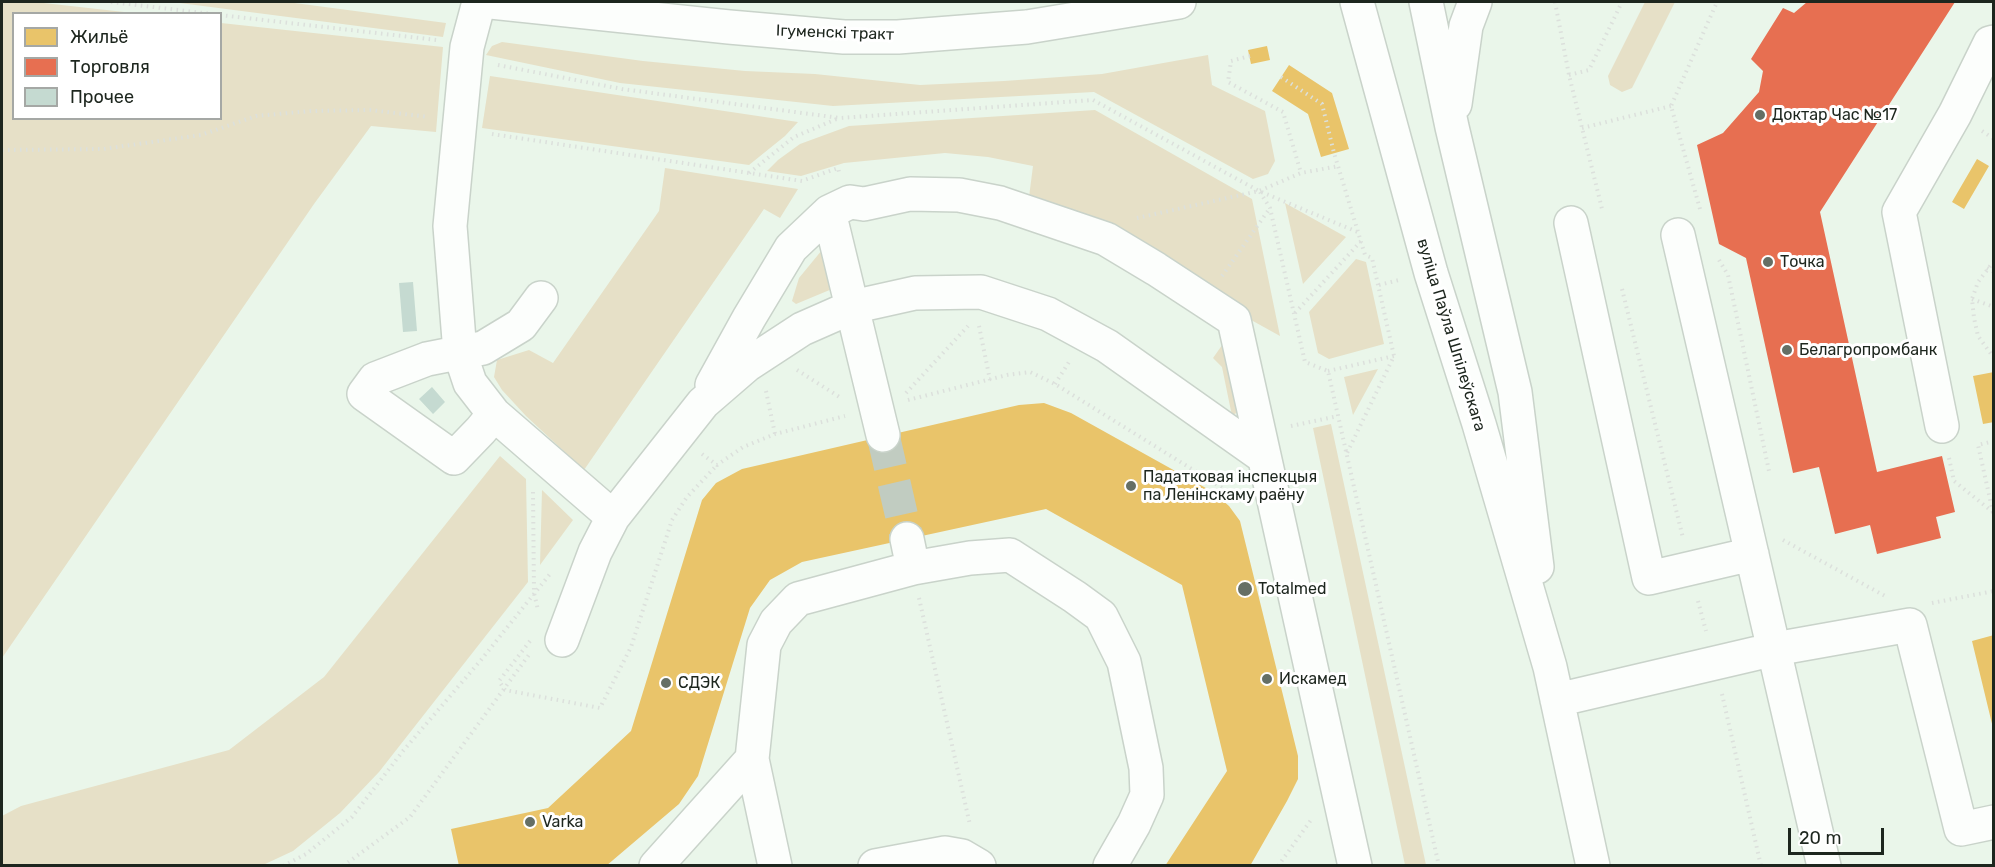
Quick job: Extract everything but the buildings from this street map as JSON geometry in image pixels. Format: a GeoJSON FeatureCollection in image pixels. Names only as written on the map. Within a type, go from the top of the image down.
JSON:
{"type":"FeatureCollection","features":[{"type":"Feature","properties":{"kind":"street"},"geometry":{"type":"LineString","coordinates":[[479,2],[467,47],[450,226],[460,353],[484,424],[613,517]]}},
{"type":"Feature","properties":{"kind":"street","name":"Ігуменскі тракт"},"geometry":{"type":"LineString","coordinates":[[490,2],[844,37],[898,36],[1027,27],[1179,2]]}},
{"type":"Feature","properties":{"kind":"street","name":"вуліца Паўла Шпілеўскага"},"geometry":{"type":"LineString","coordinates":[[1357,2],[1431,273],[1479,424],[1550,667],[1593,866]]}},
{"type":"Feature","properties":{"kind":"street","name":"вуліца Паўла Шпілеўскага"},"geometry":{"type":"LineString","coordinates":[[1426,2],[1452,127],[1515,392],[1550,667]]}},
{"type":"Feature","properties":{"kind":"street"},"geometry":{"type":"LineString","coordinates":[[1452,127],[1466,26],[1475,2]]}},
{"type":"Feature","properties":{"kind":"street"},"geometry":{"type":"LineString","coordinates":[[1942,426],[1899,212],[1955,114],[1990,43],[1994,42]]}},
{"type":"Feature","properties":{"kind":"street"},"geometry":{"type":"LineString","coordinates":[[545,640],[613,517],[703,403],[749,318],[791,248],[829,212],[849,202],[864,204],[910,194],[959,195],[1000,203],[1106,239],[1234,320],[1355,866]]}},
{"type":"Feature","properties":{"kind":"street"},"geometry":{"type":"LineString","coordinates":[[829,212],[883,435]]}},
{"type":"Feature","properties":{"kind":"street"},"geometry":{"type":"LineString","coordinates":[[1571,223],[1649,578],[1752,554]]}},
{"type":"Feature","properties":{"kind":"street"},"geometry":{"type":"LineString","coordinates":[[1678,235],[1824,866]]}},
{"type":"Feature","properties":{"kind":"street"},"geometry":{"type":"LineString","coordinates":[[703,403],[747,365],[802,329],[852,307],[915,293],[981,292],[1048,314],[1107,346],[1264,457]]}},
{"type":"Feature","properties":{"kind":"street"},"geometry":{"type":"LineString","coordinates":[[484,424],[453,458],[364,394],[375,379],[426,359],[483,348],[521,324],[541,298]]}},
{"type":"Feature","properties":{"kind":"street"},"geometry":{"type":"LineString","coordinates":[[775,866],[752,759],[764,645],[776,622],[798,599],[910,554],[970,558],[1010,555],[1101,616],[1124,662],[1146,768],[1147,795],[1134,824],[1110,866]]}},
{"type":"Feature","properties":{"kind":"street"},"geometry":{"type":"LineString","coordinates":[[1557,700],[1775,649],[1910,625],[1961,829],[1994,822]]}},
{"type":"Feature","properties":{"kind":"street"},"geometry":{"type":"LineString","coordinates":[[656,866],[752,759]]}},
{"type":"Feature","properties":{"kind":"street"},"geometry":{"type":"LineString","coordinates":[[875,866],[945,853],[962,856],[980,866]]}},
{"type":"Feature","properties":{"kind":"path"},"geometry":{"type":"LineString","coordinates":[[111,2],[195,12]]}},
{"type":"Feature","properties":{"kind":"path"},"geometry":{"type":"LineString","coordinates":[[1555,2],[1569,75],[1602,209]]}},
{"type":"Feature","properties":{"kind":"path"},"geometry":{"type":"LineString","coordinates":[[1569,75],[1589,70],[1622,2]]}},
{"type":"Feature","properties":{"kind":"path"},"geometry":{"type":"LineString","coordinates":[[1582,128],[1671,106],[1717,2]]}},
{"type":"Feature","properties":{"kind":"path"},"geometry":{"type":"LineString","coordinates":[[222,15],[443,41]]}},
{"type":"Feature","properties":{"kind":"path"},"geometry":{"type":"LineString","coordinates":[[1250,56],[1231,61],[1228,82],[1283,112],[1301,173]]}},
{"type":"Feature","properties":{"kind":"path"},"geometry":{"type":"LineString","coordinates":[[496,65],[622,89],[840,118],[1094,100],[1259,191],[1360,233]]}},
{"type":"Feature","properties":{"kind":"path"},"geometry":{"type":"LineString","coordinates":[[1281,77],[1323,104],[1365,255],[1372,258],[1394,356],[1346,454]]}},
{"type":"Feature","properties":{"kind":"path"},"geometry":{"type":"LineString","coordinates":[[2,150],[103,149],[201,135],[256,116],[311,111],[370,110],[434,117]]}},
{"type":"Feature","properties":{"kind":"path"},"geometry":{"type":"LineString","coordinates":[[749,173],[794,137],[840,118]]}},
{"type":"Feature","properties":{"kind":"path"},"geometry":{"type":"LineString","coordinates":[[489,134],[802,181],[838,168]]}},
{"type":"Feature","properties":{"kind":"path"},"geometry":{"type":"LineString","coordinates":[[1106,239],[1119,222],[1259,191],[1301,173],[1339,166]]}},
{"type":"Feature","properties":{"kind":"path"},"geometry":{"type":"LineString","coordinates":[[1259,191],[1270,208],[1305,362],[1328,371],[1394,356]]}},
{"type":"Feature","properties":{"kind":"path"},"geometry":{"type":"LineString","coordinates":[[1204,301],[1270,208]]}},
{"type":"Feature","properties":{"kind":"path"},"geometry":{"type":"LineString","coordinates":[[1294,313],[1362,240]]}},
{"type":"Feature","properties":{"kind":"path"},"geometry":{"type":"LineString","coordinates":[[1992,355],[1978,336],[1972,299],[1978,282],[1994,261]]}},
{"type":"Feature","properties":{"kind":"path"},"geometry":{"type":"LineString","coordinates":[[1987,268],[1994,272]]}},
{"type":"Feature","properties":{"kind":"path"},"geometry":{"type":"LineString","coordinates":[[1619,279],[1714,663],[1761,866]]}},
{"type":"Feature","properties":{"kind":"path"},"geometry":{"type":"LineString","coordinates":[[1972,299],[1994,308]]}},
{"type":"Feature","properties":{"kind":"path"},"geometry":{"type":"LineString","coordinates":[[976,317],[990,380]]}},
{"type":"Feature","properties":{"kind":"path"},"geometry":{"type":"LineString","coordinates":[[905,394],[969,325]]}},
{"type":"Feature","properties":{"kind":"path"},"geometry":{"type":"LineString","coordinates":[[1055,384],[1074,354]]}},
{"type":"Feature","properties":{"kind":"path"},"geometry":{"type":"LineString","coordinates":[[795,369],[843,400]]}},
{"type":"Feature","properties":{"kind":"path"},"geometry":{"type":"LineString","coordinates":[[1328,371],[1439,866]]}},
{"type":"Feature","properties":{"kind":"path"},"geometry":{"type":"LineString","coordinates":[[897,403],[1030,372],[1055,384],[1245,502]]}},
{"type":"Feature","properties":{"kind":"path"},"geometry":{"type":"LineString","coordinates":[[766,390],[775,434]]}},
{"type":"Feature","properties":{"kind":"path"},"geometry":{"type":"LineString","coordinates":[[545,640],[499,681],[505,690],[600,708],[631,647],[672,520],[687,497],[717,465],[743,447],[775,434],[851,414]]}},
{"type":"Feature","properties":{"kind":"path"},"geometry":{"type":"LineString","coordinates":[[1942,426],[1954,481],[1993,513]]}},
{"type":"Feature","properties":{"kind":"path"},"geometry":{"type":"LineString","coordinates":[[1994,441],[1978,445],[1994,518]]}},
{"type":"Feature","properties":{"kind":"path"},"geometry":{"type":"LineString","coordinates":[[701,453],[717,465]]}},
{"type":"Feature","properties":{"kind":"path"},"geometry":{"type":"LineString","coordinates":[[533,488],[534,593],[539,614]]}},
{"type":"Feature","properties":{"kind":"path"},"geometry":{"type":"LineString","coordinates":[[1783,540],[1886,596]]}},
{"type":"Feature","properties":{"kind":"path"},"geometry":{"type":"LineString","coordinates":[[910,554],[972,831]]}},
{"type":"Feature","properties":{"kind":"path"},"geometry":{"type":"LineString","coordinates":[[283,866],[306,854],[352,817],[403,751],[481,660],[555,568]]}},
{"type":"Feature","properties":{"kind":"path"},"geometry":{"type":"LineString","coordinates":[[1928,603],[1994,591]]}},
{"type":"Feature","properties":{"kind":"path"},"geometry":{"type":"LineString","coordinates":[[343,866],[410,817],[545,640]]}},
{"type":"Feature","properties":{"kind":"path"},"geometry":{"type":"LineString","coordinates":[[1278,866],[1312,819]]}},
{"type":"Feature","properties":{"kind":"shaded area"},"geometry":{"type":"Polygon","coordinates":[[[2,2],[35,2],[124,12],[12,12],[12,120],[222,120],[222,23],[443,47],[436,132],[371,126],[314,204],[2,658],[2,2]]]}},
{"type":"Feature","properties":{"kind":"shaded area"},"geometry":{"type":"Polygon","coordinates":[[[172,2],[287,2],[446,23],[443,37],[172,2]]]}},
{"type":"Feature","properties":{"kind":"shaded area"},"geometry":{"type":"Polygon","coordinates":[[[1645,2],[1675,2],[1632,88],[1622,92],[1610,85],[1608,76],[1645,2]]]}},
{"type":"Feature","properties":{"kind":"shaded area"},"geometry":{"type":"Polygon","coordinates":[[[502,42],[643,61],[745,71],[815,74],[920,85],[1102,74],[1208,55],[1212,85],[1265,111],[1275,161],[1268,174],[1253,179],[1094,92],[833,106],[620,83],[486,55],[492,46],[502,42]]]}},
{"type":"Feature","properties":{"kind":"shaded area"},"geometry":{"type":"Polygon","coordinates":[[[490,76],[798,122],[785,136],[749,165],[482,128],[490,76]]]}},
{"type":"Feature","properties":{"kind":"shaded area"},"geometry":{"type":"Polygon","coordinates":[[[1095,110],[1252,199],[1280,336],[1029,197],[1033,166],[988,157],[945,153],[844,163],[801,176],[767,171],[800,144],[849,126],[1095,110]]]}},
{"type":"Feature","properties":{"kind":"shaded area"},"geometry":{"type":"Polygon","coordinates":[[[665,168],[798,189],[780,218],[764,209],[584,470],[526,416],[502,390],[494,377],[497,360],[529,350],[553,363],[659,211],[665,168]]]}},
{"type":"Feature","properties":{"kind":"shaded area"},"geometry":{"type":"Polygon","coordinates":[[[1285,203],[1346,237],[1303,284],[1285,203]]]}},
{"type":"Feature","properties":{"kind":"shaded area"},"geometry":{"type":"Polygon","coordinates":[[[822,250],[832,289],[796,304],[792,301],[799,278],[822,250]]]}},
{"type":"Feature","properties":{"kind":"shaded area"},"geometry":{"type":"Polygon","coordinates":[[[1356,259],[1366,262],[1384,344],[1329,359],[1318,353],[1309,312],[1356,259]]]}},
{"type":"Feature","properties":{"kind":"shaded area"},"geometry":{"type":"Polygon","coordinates":[[[1225,341],[1243,408],[1232,416],[1222,367],[1213,358],[1225,341]]]}},
{"type":"Feature","properties":{"kind":"shaded area"},"geometry":{"type":"Polygon","coordinates":[[[1378,369],[1353,415],[1344,377],[1378,369]]]}},
{"type":"Feature","properties":{"kind":"shaded area"},"geometry":{"type":"Polygon","coordinates":[[[1331,424],[1426,865],[1405,865],[1313,428],[1331,424]]]}},
{"type":"Feature","properties":{"kind":"shaded area"},"geometry":{"type":"Polygon","coordinates":[[[500,456],[526,479],[528,582],[379,772],[340,813],[293,851],[263,865],[2,865],[2,816],[21,806],[229,750],[324,677],[500,456]]]}},
{"type":"Feature","properties":{"kind":"shaded area"},"geometry":{"type":"Polygon","coordinates":[[[542,490],[573,520],[540,565],[542,490]]]}},
{"type":"Feature","properties":{"kind":"tunnel"},"geometry":{"type":"LineString","coordinates":[[883,435],[907,539]]}},
{"type":"Feature","properties":{"kind":"place","name":"Доктар Час №17"},"geometry":{"type":"Point","coordinates":[1760,115]}},
{"type":"Feature","properties":{"kind":"place","name":"Точка"},"geometry":{"type":"Point","coordinates":[1768,262]}},
{"type":"Feature","properties":{"kind":"place","name":"Белагропромбанк"},"geometry":{"type":"Point","coordinates":[1787,350]}},
{"type":"Feature","properties":{"kind":"place","name":"Падатковая інспекцыя па Ленінскаму раёну"},"geometry":{"type":"Point","coordinates":[1131,486]}},
{"type":"Feature","properties":{"kind":"place","name":"Totalmed"},"geometry":{"type":"Point","coordinates":[1245,589]}},
{"type":"Feature","properties":{"kind":"place","name":"Искамед"},"geometry":{"type":"Point","coordinates":[1267,679]}},
{"type":"Feature","properties":{"kind":"place","name":"СДЭК"},"geometry":{"type":"Point","coordinates":[666,683]}},
{"type":"Feature","properties":{"kind":"place","name":"Varka"},"geometry":{"type":"Point","coordinates":[530,822]}}]}
